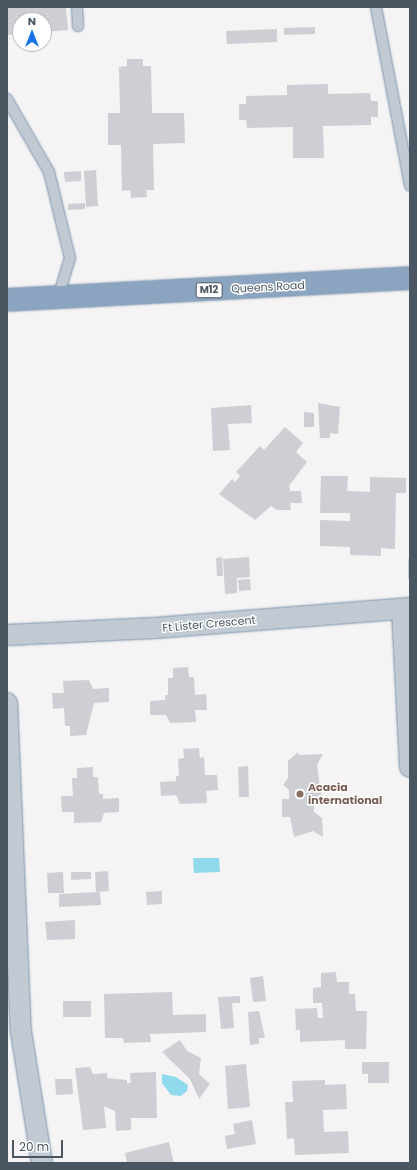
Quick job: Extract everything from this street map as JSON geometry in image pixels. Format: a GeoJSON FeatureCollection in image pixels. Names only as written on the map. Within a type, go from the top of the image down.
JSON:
{"type":"FeatureCollection","features":[{"type":"Feature","properties":{"kind":"highway","name":"Queens Road"},"geometry":{"type":"LineString","coordinates":[[7,300],[410,278]]}},
{"type":"Feature","properties":{"kind":"street","name":"Ft Lister Crescent"},"geometry":{"type":"LineString","coordinates":[[7,635],[155,628],[406,608]]}},
{"type":"Feature","properties":{"kind":"street"},"geometry":{"type":"LineString","coordinates":[[406,608],[410,767]]}},
{"type":"Feature","properties":{"kind":"street"},"geometry":{"type":"LineString","coordinates":[[7,703],[16,1062],[42,1163]]}},
{"type":"Feature","properties":{"kind":"lane"},"geometry":{"type":"LineString","coordinates":[[77,7],[78,26]]}},
{"type":"Feature","properties":{"kind":"lane"},"geometry":{"type":"LineString","coordinates":[[376,7],[410,186]]}},
{"type":"Feature","properties":{"kind":"lane"},"geometry":{"type":"LineString","coordinates":[[7,99],[49,172],[70,258],[58,297]]}},
{"type":"Feature","properties":{"kind":"water"},"geometry":{"type":"Polygon","coordinates":[[[193,858],[219,858],[220,872],[194,873],[193,858]]]}},
{"type":"Feature","properties":{"kind":"water"},"geometry":{"type":"Polygon","coordinates":[[[162,1074],[176,1077],[188,1085],[187,1091],[181,1096],[171,1095],[162,1083],[162,1074]]]}},
{"type":"Feature","properties":{"kind":"building"},"geometry":{"type":"Polygon","coordinates":[[[7,7],[66,7],[68,30],[52,31],[52,12],[12,12],[12,35],[7,35],[7,7]]]}},
{"type":"Feature","properties":{"kind":"building"},"geometry":{"type":"Polygon","coordinates":[[[315,27],[315,34],[284,35],[284,28],[315,27]]]}},
{"type":"Feature","properties":{"kind":"building"},"geometry":{"type":"Polygon","coordinates":[[[277,29],[277,42],[227,44],[226,31],[277,29]]]}},
{"type":"Feature","properties":{"kind":"building"},"geometry":{"type":"Polygon","coordinates":[[[127,59],[143,59],[143,66],[151,66],[152,113],[184,113],[185,143],[153,144],[154,190],[146,190],[147,197],[131,198],[130,190],[122,191],[121,145],[108,145],[108,113],[120,113],[119,67],[127,66],[127,59]]]}},
{"type":"Feature","properties":{"kind":"building"},"geometry":{"type":"Polygon","coordinates":[[[328,84],[328,94],[370,93],[371,101],[378,101],[378,117],[371,117],[371,125],[323,126],[324,158],[293,158],[293,127],[247,128],[246,120],[239,120],[239,104],[246,104],[246,96],[287,95],[287,85],[328,84]]]}},
{"type":"Feature","properties":{"kind":"building"},"geometry":{"type":"Polygon","coordinates":[[[96,170],[98,206],[86,207],[84,171],[96,170]]]}},
{"type":"Feature","properties":{"kind":"building"},"geometry":{"type":"Polygon","coordinates":[[[81,171],[81,181],[65,182],[64,172],[81,171]]]}},
{"type":"Feature","properties":{"kind":"building"},"geometry":{"type":"Polygon","coordinates":[[[85,203],[85,209],[68,210],[68,204],[85,203]]]}},
{"type":"Feature","properties":{"kind":"building"},"geometry":{"type":"Polygon","coordinates":[[[318,403],[340,407],[338,434],[330,433],[330,438],[320,438],[318,403]]]}},
{"type":"Feature","properties":{"kind":"building"},"geometry":{"type":"Polygon","coordinates":[[[251,405],[252,423],[228,424],[230,450],[213,451],[211,408],[251,405]]]}},
{"type":"Feature","properties":{"kind":"building"},"geometry":{"type":"Polygon","coordinates":[[[304,412],[314,413],[314,427],[304,427],[304,412]]]}},
{"type":"Feature","properties":{"kind":"building"},"geometry":{"type":"Polygon","coordinates":[[[285,427],[303,443],[296,452],[307,462],[289,486],[290,491],[301,491],[302,503],[290,503],[291,510],[277,510],[271,506],[255,520],[219,494],[232,479],[235,482],[240,476],[236,472],[260,446],[264,450],[285,427]]]}},
{"type":"Feature","properties":{"kind":"building"},"geometry":{"type":"Polygon","coordinates":[[[321,476],[348,476],[347,491],[370,492],[370,477],[406,478],[406,493],[396,493],[395,549],[381,548],[381,556],[350,555],[350,547],[320,546],[320,520],[350,521],[350,513],[320,513],[321,476]]]}},
{"type":"Feature","properties":{"kind":"building"},"geometry":{"type":"Polygon","coordinates":[[[222,557],[223,576],[217,576],[216,558],[222,557]]]}},
{"type":"Feature","properties":{"kind":"building"},"geometry":{"type":"Polygon","coordinates":[[[249,557],[250,577],[237,578],[237,593],[225,594],[223,559],[249,557]]]}},
{"type":"Feature","properties":{"kind":"building"},"geometry":{"type":"Polygon","coordinates":[[[408,559],[410,559],[410,579],[408,579],[408,559]]]}},
{"type":"Feature","properties":{"kind":"building"},"geometry":{"type":"Polygon","coordinates":[[[250,579],[251,590],[239,591],[238,580],[250,579]]]}},
{"type":"Feature","properties":{"kind":"building"},"geometry":{"type":"Polygon","coordinates":[[[188,667],[189,677],[194,677],[195,695],[206,694],[207,710],[195,710],[196,722],[170,723],[166,715],[150,715],[150,701],[165,700],[165,695],[168,695],[168,678],[173,678],[173,668],[188,667]]]}},
{"type":"Feature","properties":{"kind":"building"},"geometry":{"type":"Polygon","coordinates":[[[89,680],[93,689],[109,688],[109,702],[94,703],[86,735],[70,736],[70,726],[65,726],[64,708],[53,709],[52,693],[64,693],[63,681],[89,680]]]}},
{"type":"Feature","properties":{"kind":"building"},"geometry":{"type":"Polygon","coordinates":[[[199,748],[200,758],[204,757],[205,775],[217,775],[218,790],[206,791],[207,803],[180,804],[176,795],[161,796],[160,782],[176,781],[176,776],[179,776],[178,759],[184,758],[183,749],[199,748]]]}},
{"type":"Feature","properties":{"kind":"building"},"geometry":{"type":"Polygon","coordinates":[[[298,752],[299,755],[323,754],[317,765],[322,801],[314,801],[314,812],[322,818],[323,837],[313,831],[294,837],[290,817],[282,817],[282,799],[289,799],[289,790],[283,785],[288,778],[288,761],[298,752]]]}},
{"type":"Feature","properties":{"kind":"building"},"geometry":{"type":"Polygon","coordinates":[[[248,766],[249,797],[239,797],[238,767],[248,766]]]}},
{"type":"Feature","properties":{"kind":"building"},"geometry":{"type":"Polygon","coordinates":[[[93,767],[93,777],[98,777],[99,794],[103,794],[103,799],[119,798],[119,812],[104,813],[101,822],[74,823],[74,812],[62,812],[61,796],[73,796],[72,778],[77,778],[77,768],[93,767]]]}},
{"type":"Feature","properties":{"kind":"building"},"geometry":{"type":"Polygon","coordinates":[[[108,871],[109,891],[96,892],[95,872],[108,871]]]}},
{"type":"Feature","properties":{"kind":"building"},"geometry":{"type":"Polygon","coordinates":[[[63,872],[64,893],[48,893],[47,873],[63,872]]]}},
{"type":"Feature","properties":{"kind":"building"},"geometry":{"type":"Polygon","coordinates":[[[71,872],[91,872],[91,879],[71,880],[71,872]]]}},
{"type":"Feature","properties":{"kind":"building"},"geometry":{"type":"Polygon","coordinates":[[[162,891],[162,904],[147,905],[146,892],[162,891]]]}},
{"type":"Feature","properties":{"kind":"building"},"geometry":{"type":"Polygon","coordinates":[[[100,892],[101,905],[59,907],[59,894],[100,892]]]}},
{"type":"Feature","properties":{"kind":"building"},"geometry":{"type":"Polygon","coordinates":[[[75,920],[75,939],[47,940],[45,922],[75,920]]]}},
{"type":"Feature","properties":{"kind":"building"},"geometry":{"type":"Polygon","coordinates":[[[336,972],[337,982],[349,982],[349,994],[355,994],[356,1011],[367,1011],[366,1049],[345,1049],[345,1040],[300,1042],[300,1030],[296,1030],[295,1009],[317,1008],[318,1018],[323,1018],[322,1003],[313,1003],[313,988],[321,987],[321,973],[336,972]]]}},
{"type":"Feature","properties":{"kind":"building"},"geometry":{"type":"Polygon","coordinates":[[[263,976],[266,1001],[253,1002],[250,978],[263,976]]]}},
{"type":"Feature","properties":{"kind":"building"},"geometry":{"type":"Polygon","coordinates":[[[172,992],[173,1015],[206,1014],[206,1032],[150,1034],[151,1042],[124,1043],[123,1038],[105,1038],[104,994],[172,992]]]}},
{"type":"Feature","properties":{"kind":"building"},"geometry":{"type":"Polygon","coordinates":[[[240,996],[240,1003],[232,1003],[234,1028],[221,1029],[218,997],[240,996]]]}},
{"type":"Feature","properties":{"kind":"building"},"geometry":{"type":"Polygon","coordinates":[[[63,1001],[91,1001],[91,1017],[63,1017],[63,1001]]]}},
{"type":"Feature","properties":{"kind":"building"},"geometry":{"type":"Polygon","coordinates":[[[259,1011],[265,1038],[259,1038],[259,1044],[250,1045],[248,1012],[259,1011]]]}},
{"type":"Feature","properties":{"kind":"building"},"geometry":{"type":"Polygon","coordinates":[[[180,1040],[187,1051],[201,1058],[199,1074],[210,1084],[199,1099],[190,1079],[162,1052],[180,1040]]]}},
{"type":"Feature","properties":{"kind":"building"},"geometry":{"type":"Polygon","coordinates":[[[362,1062],[389,1062],[389,1083],[368,1083],[368,1074],[362,1074],[362,1062]]]}},
{"type":"Feature","properties":{"kind":"building"},"geometry":{"type":"Polygon","coordinates":[[[246,1064],[250,1107],[228,1109],[225,1066],[246,1064]]]}},
{"type":"Feature","properties":{"kind":"building"},"geometry":{"type":"Polygon","coordinates":[[[90,1067],[93,1074],[107,1073],[107,1078],[127,1080],[127,1083],[131,1083],[130,1073],[156,1072],[157,1118],[131,1118],[131,1130],[116,1131],[115,1111],[104,1106],[106,1128],[83,1130],[75,1068],[90,1067]]]}},
{"type":"Feature","properties":{"kind":"building"},"geometry":{"type":"Polygon","coordinates":[[[55,1079],[72,1079],[73,1094],[56,1095],[55,1079]]]}},
{"type":"Feature","properties":{"kind":"building"},"geometry":{"type":"Polygon","coordinates":[[[325,1080],[325,1085],[346,1084],[347,1109],[323,1110],[324,1132],[348,1131],[349,1153],[295,1155],[294,1138],[287,1139],[285,1102],[293,1102],[292,1081],[325,1080]]]}},
{"type":"Feature","properties":{"kind":"building"},"geometry":{"type":"Polygon","coordinates":[[[252,1120],[256,1144],[227,1149],[225,1136],[235,1134],[233,1124],[252,1120]]]}},
{"type":"Feature","properties":{"kind":"building"},"geometry":{"type":"Polygon","coordinates":[[[169,1142],[174,1163],[127,1163],[125,1153],[169,1142]]]}},
{"type":"Feature","properties":{"kind":"place","name":"Acacia international"},"geometry":{"type":"Point","coordinates":[300,794]}}]}
